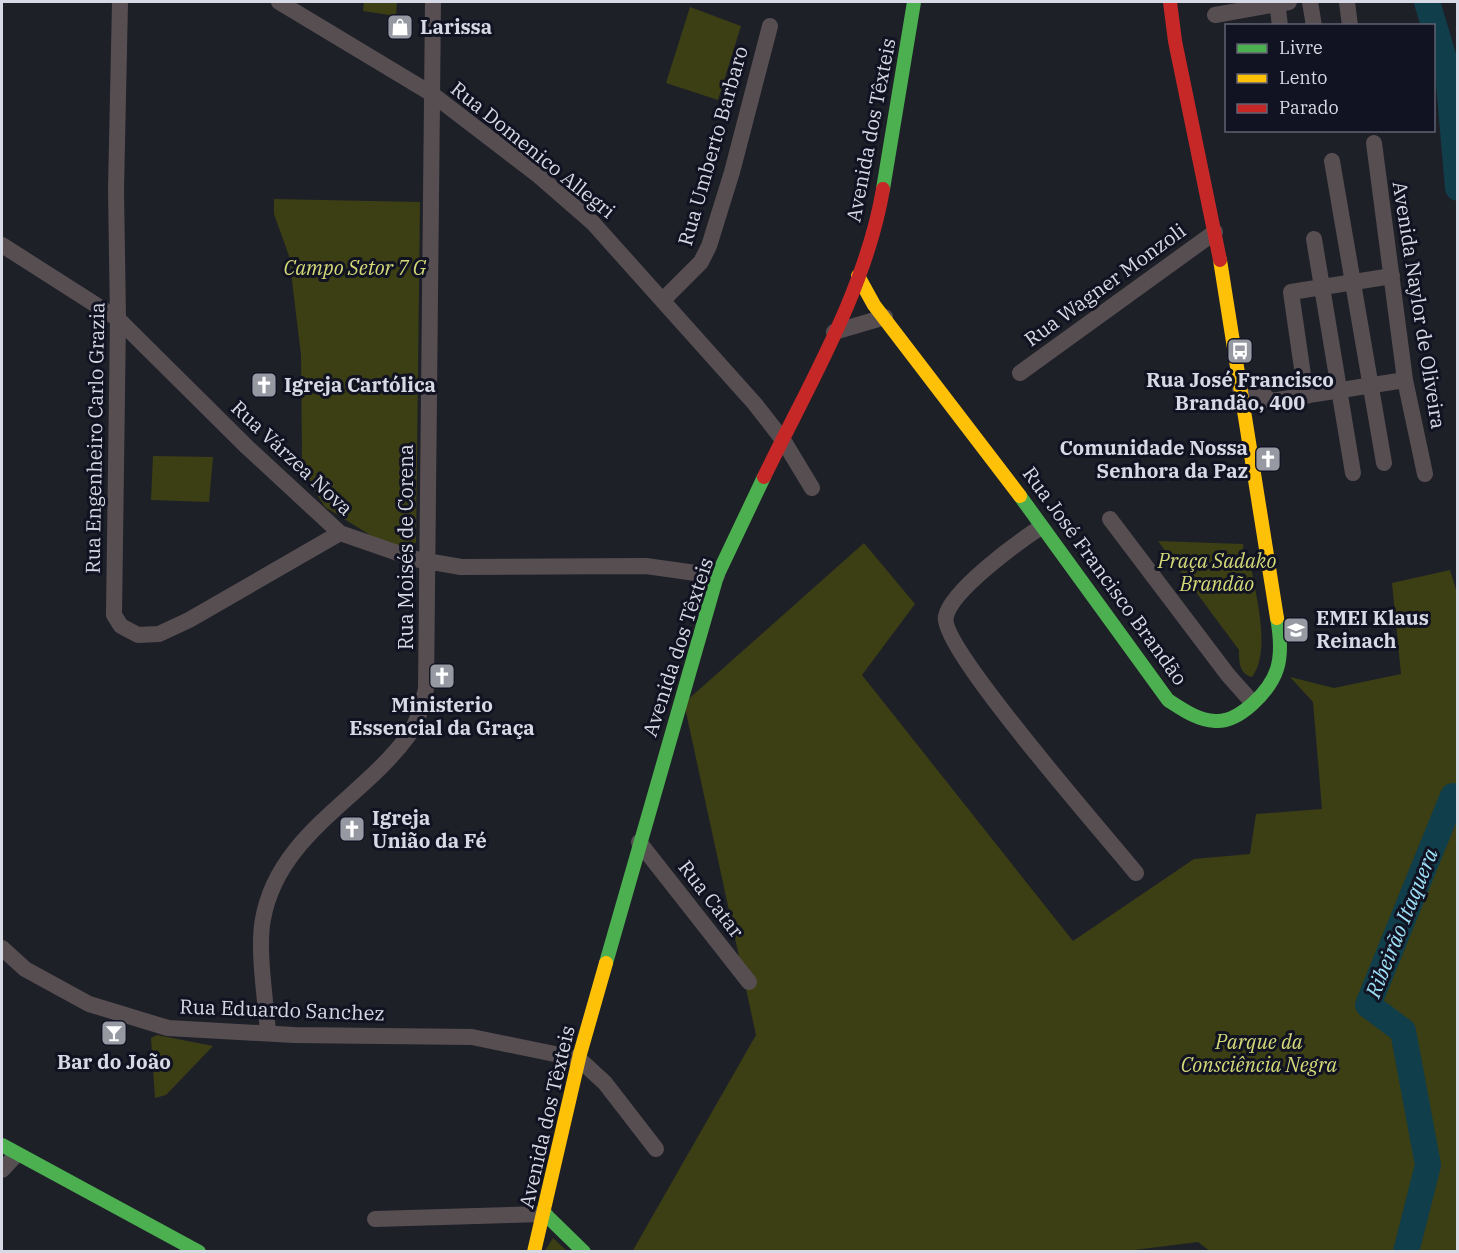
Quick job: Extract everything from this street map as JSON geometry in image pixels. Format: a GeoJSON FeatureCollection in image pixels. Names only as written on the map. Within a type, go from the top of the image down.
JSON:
{"type":"FeatureCollection","features":[{"type":"Feature","properties":{"kind":"street","name":"Rua Engenheiro Carlo Grazia"},"geometry":{"type":"LineString","coordinates":[[120,2],[116,190],[118,319],[114,615],[121,626],[138,635],[159,634],[189,620],[340,533]]}},
{"type":"Feature","properties":{"kind":"street","name":"Rua Domenico Allegri"},"geometry":{"type":"LineString","coordinates":[[279,2],[432,94],[539,176],[593,223],[755,404],[783,441],[812,488]]}},
{"type":"Feature","properties":{"kind":"street","name":"Rua Moisés de Corena"},"geometry":{"type":"LineString","coordinates":[[268,1034],[262,921],[277,875],[296,847],[375,775],[410,734],[420,714],[426,689],[433,2]]}},
{"type":"Feature","properties":{"kind":"street","name":"Avenida dos Têxteis"},"geometry":{"type":"LineString","coordinates":[[534,1251],[545,1214],[579,1059],[639,842],[717,576],[834,332],[858,276],[879,212],[914,2]]}},
{"type":"Feature","properties":{"kind":"street","name":"Rua José Francisco Brandão"},"geometry":{"type":"LineString","coordinates":[[858,276],[868,296],[1168,700],[1190,715],[1205,720],[1223,721],[1252,702],[1266,688],[1276,672],[1280,654],[1279,630],[1215,232],[1170,2]]}},
{"type":"Feature","properties":{"kind":"street"},"geometry":{"type":"LineString","coordinates":[[1215,15],[1244,6],[1281,2],[1280,24]]}},
{"type":"Feature","properties":{"kind":"street"},"geometry":{"type":"LineString","coordinates":[[1310,2],[1314,24]]}},
{"type":"Feature","properties":{"kind":"street"},"geometry":{"type":"LineString","coordinates":[[1347,2],[1350,24]]}},
{"type":"Feature","properties":{"kind":"street","name":"Rua Umberto Barbaro"},"geometry":{"type":"LineString","coordinates":[[663,300],[700,262],[709,246],[732,172],[770,26]]}},
{"type":"Feature","properties":{"kind":"street","name":"Avenida Naylor de Oliveira"},"geometry":{"type":"LineString","coordinates":[[1374,143],[1406,381],[1425,474]]}},
{"type":"Feature","properties":{"kind":"street"},"geometry":{"type":"LineString","coordinates":[[1332,161],[1384,463]]}},
{"type":"Feature","properties":{"kind":"street","name":"Rua Wagner Monzoli"},"geometry":{"type":"LineString","coordinates":[[1020,373],[1215,232]]}},
{"type":"Feature","properties":{"kind":"street"},"geometry":{"type":"LineString","coordinates":[[1314,239],[1353,473]]}},
{"type":"Feature","properties":{"kind":"street","name":"Rua Várzea Nova"},"geometry":{"type":"LineString","coordinates":[[2,245],[118,319],[247,447],[340,533],[379,549],[428,562],[460,567],[646,566],[717,576]]}},
{"type":"Feature","properties":{"kind":"street"},"geometry":{"type":"LineString","coordinates":[[1306,396],[1291,292],[1392,276]]}},
{"type":"Feature","properties":{"kind":"street"},"geometry":{"type":"LineString","coordinates":[[834,332],[885,317]]}},
{"type":"Feature","properties":{"kind":"street"},"geometry":{"type":"LineString","coordinates":[[1240,389],[1259,390],[1270,401],[1406,381]]}},
{"type":"Feature","properties":{"kind":"street"},"geometry":{"type":"LineString","coordinates":[[1110,519],[1228,675],[1252,702]]}},
{"type":"Feature","properties":{"kind":"street"},"geometry":{"type":"LineString","coordinates":[[1041,527],[976,577],[951,605],[945,617],[948,634],[989,693],[1136,873]]}},
{"type":"Feature","properties":{"kind":"street","name":"Rua Catar"},"geometry":{"type":"LineString","coordinates":[[639,842],[749,982]]}},
{"type":"Feature","properties":{"kind":"street","name":"Rua Eduardo Sanchez"},"geometry":{"type":"LineString","coordinates":[[2,948],[25,969],[89,1004],[168,1028],[268,1034],[472,1037],[579,1059]]}},
{"type":"Feature","properties":{"kind":"street"},"geometry":{"type":"LineString","coordinates":[[579,1059],[606,1083],[656,1149]]}},
{"type":"Feature","properties":{"kind":"street"},"geometry":{"type":"LineString","coordinates":[[2,1145],[16,1155],[199,1251]]}},
{"type":"Feature","properties":{"kind":"street"},"geometry":{"type":"LineString","coordinates":[[2,1170],[16,1155]]}},
{"type":"Feature","properties":{"kind":"street"},"geometry":{"type":"LineString","coordinates":[[375,1219],[545,1214],[584,1251]]}},
{"type":"Feature","properties":{"kind":"green space"},"geometry":{"type":"Polygon","coordinates":[[[364,2],[397,2],[396,16],[363,11],[364,2]]]}},
{"type":"Feature","properties":{"kind":"green space"},"geometry":{"type":"Polygon","coordinates":[[[690,7],[741,26],[718,100],[666,83],[690,7]]]}},
{"type":"Feature","properties":{"kind":"green space","name":"Campo Setor 7 G"},"geometry":{"type":"Polygon","coordinates":[[[274,199],[420,202],[416,542],[410,549],[378,540],[325,507],[312,487],[302,460],[301,355],[289,256],[274,214],[274,199]]]}},
{"type":"Feature","properties":{"kind":"green space"},"geometry":{"type":"Polygon","coordinates":[[[153,456],[213,457],[209,502],[151,500],[153,456]]]}},
{"type":"Feature","properties":{"kind":"green space","name":"Praça Sadako Brandão"},"geometry":{"type":"Polygon","coordinates":[[[1158,541],[1243,544],[1244,562],[1250,561],[1260,621],[1261,652],[1258,666],[1252,677],[1242,670],[1239,650],[1158,541]]]}},
{"type":"Feature","properties":{"kind":"green space","name":"Parque da Consciência Negra"},"geometry":{"type":"Polygon","coordinates":[[[864,543],[915,604],[862,675],[1073,941],[1194,859],[1250,854],[1256,814],[1322,809],[1313,702],[1290,677],[1334,688],[1401,674],[1392,583],[1450,570],[1458,596],[1457,1251],[1211,1252],[1198,1242],[1118,1252],[632,1252],[756,1035],[684,703],[864,543]]]}},
{"type":"Feature","properties":{"kind":"green space"},"geometry":{"type":"Polygon","coordinates":[[[157,1035],[213,1046],[166,1095],[155,1098],[151,1038],[157,1035]]]}},
{"type":"Feature","properties":{"kind":"green space"},"geometry":{"type":"Polygon","coordinates":[[[553,1238],[567,1251],[544,1252],[553,1238]]]}},
{"type":"Feature","properties":{"kind":"waterway","name":"Ribeirão Itaquera"},"geometry":{"type":"LineString","coordinates":[[1427,2],[1434,24]]}},
{"type":"Feature","properties":{"kind":"waterway","name":"Ribeirão Itaquera"},"geometry":{"type":"LineString","coordinates":[[1435,29],[1448,72],[1458,188]]}},
{"type":"Feature","properties":{"kind":"waterway","name":"Ribeirão Itaquera"},"geometry":{"type":"LineString","coordinates":[[1406,1252],[1428,1165],[1403,1031],[1368,1005],[1453,796],[1458,797]]}},
{"type":"Feature","properties":{"kind":"traffic: fast"},"geometry":{"type":"LineString","coordinates":[[883,189],[914,2]]}},
{"type":"Feature","properties":{"kind":"traffic: fast"},"geometry":{"type":"LineString","coordinates":[[606,963],[717,576],[764,477]]}},
{"type":"Feature","properties":{"kind":"traffic: fast"},"geometry":{"type":"LineString","coordinates":[[1020,496],[1168,700],[1190,714],[1202,719],[1224,720],[1234,717],[1261,696],[1273,678],[1279,663],[1280,644],[1277,618]]}},
{"type":"Feature","properties":{"kind":"traffic: fast"},"geometry":{"type":"LineString","coordinates":[[2,1145],[199,1252]]}},
{"type":"Feature","properties":{"kind":"traffic: fast"},"geometry":{"type":"LineString","coordinates":[[545,1214],[584,1252]]}},
{"type":"Feature","properties":{"kind":"traffic: slow"},"geometry":{"type":"LineString","coordinates":[[1220,260],[1277,618]]}},
{"type":"Feature","properties":{"kind":"traffic: slow"},"geometry":{"type":"LineString","coordinates":[[858,276],[874,305],[1020,496]]}},
{"type":"Feature","properties":{"kind":"traffic: slow"},"geometry":{"type":"LineString","coordinates":[[534,1252],[580,1054],[606,963]]}},
{"type":"Feature","properties":{"kind":"traffic: jam"},"geometry":{"type":"LineString","coordinates":[[1170,2],[1175,41],[1220,260]]}},
{"type":"Feature","properties":{"kind":"traffic: jam"},"geometry":{"type":"LineString","coordinates":[[764,477],[817,373],[849,301],[875,227],[883,189]]}},
{"type":"Feature","properties":{"kind":"place","name":"Larissa"},"geometry":{"type":"Point","coordinates":[400,27]}},
{"type":"Feature","properties":{"kind":"place","name":"Rua José Francisco Brandão, 400"},"geometry":{"type":"Point","coordinates":[1240,351]}},
{"type":"Feature","properties":{"kind":"place","name":"Igreja Cartólica"},"geometry":{"type":"Point","coordinates":[264,385]}},
{"type":"Feature","properties":{"kind":"place","name":"Comunidade Nossa Senhora da Paz"},"geometry":{"type":"Point","coordinates":[1268,459]}},
{"type":"Feature","properties":{"kind":"place","name":"EMEI Klaus Reinach"},"geometry":{"type":"Point","coordinates":[1296,630]}},
{"type":"Feature","properties":{"kind":"place","name":"Ministerio Essencial da Graça"},"geometry":{"type":"Point","coordinates":[442,676]}},
{"type":"Feature","properties":{"kind":"place","name":"Igreja União da Fé"},"geometry":{"type":"Point","coordinates":[352,829]}},
{"type":"Feature","properties":{"kind":"place","name":"Bar do João"},"geometry":{"type":"Point","coordinates":[114,1033]}}]}
